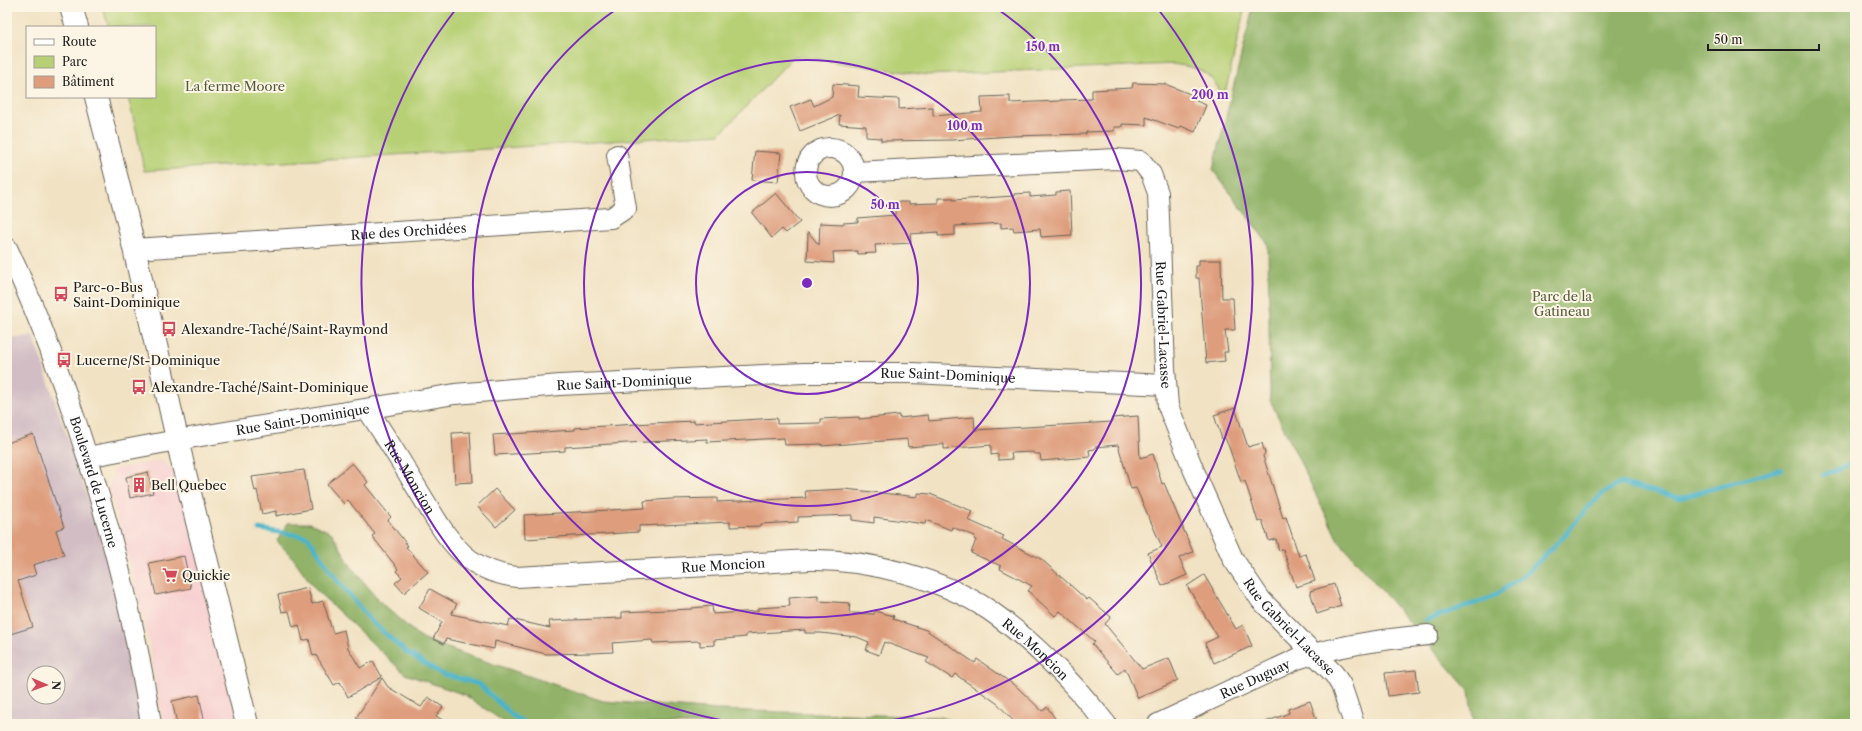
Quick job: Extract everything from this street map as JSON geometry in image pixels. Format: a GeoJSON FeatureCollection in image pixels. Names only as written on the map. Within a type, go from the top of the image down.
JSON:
{"type":"FeatureCollection","features":[{"type":"Feature","properties":{"kind":"main road"},"geometry":{"type":"LineString","coordinates":[[71,7],[77,26]]}},
{"type":"Feature","properties":{"kind":"main road"},"geometry":{"type":"LineString","coordinates":[[96,98],[134,249],[177,440],[247,724]]}},
{"type":"Feature","properties":{"kind":"street","name":"Rue des Orchidées"},"geometry":{"type":"LineString","coordinates":[[134,249],[611,218],[626,208],[617,155]]}},
{"type":"Feature","properties":{"kind":"street","name":"Rue Gabriel-Lacasse"},"geometry":{"type":"LineString","coordinates":[[854,172],[1123,158],[1141,161],[1151,174],[1158,193],[1168,406],[1194,471],[1233,559],[1261,600],[1334,674],[1341,685],[1354,724]]}},
{"type":"Feature","properties":{"kind":"street","name":"Boulevard de Lucerne"},"geometry":{"type":"LineString","coordinates":[[7,248],[55,362],[87,457],[128,599],[151,724]]}},
{"type":"Feature","properties":{"kind":"street","name":"Rue Saint-Dominique"},"geometry":{"type":"LineString","coordinates":[[87,457],[177,440],[368,410],[456,394],[496,390],[804,373],[912,373],[1166,385]]}},
{"type":"Feature","properties":{"kind":"street","name":"Rue Moncion"},"geometry":{"type":"LineString","coordinates":[[368,410],[436,520],[453,543],[469,558],[500,576],[517,578],[810,560],[832,560],[882,568],[943,588],[988,610],[1049,661],[1069,681],[1106,724]]}},
{"type":"Feature","properties":{"kind":"street","name":"Rue Duguay"},"geometry":{"type":"LineString","coordinates":[[1158,724],[1297,659],[1365,642],[1428,635]]}},
{"type":"Feature","properties":{"kind":"shaded area"},"geometry":{"type":"Polygon","coordinates":[[[33,336],[97,525],[119,601],[142,724],[7,723],[7,339],[33,336]]]}},
{"type":"Feature","properties":{"kind":"shaded area"},"geometry":{"type":"Polygon","coordinates":[[[161,460],[179,475],[239,724],[163,724],[148,638],[131,567],[108,487],[114,469],[161,460]]]}},
{"type":"Feature","properties":{"kind":"green space","name":"La ferme Moore"},"geometry":{"type":"Polygon","coordinates":[[[102,7],[1245,7],[1224,98],[1214,82],[1204,73],[1199,70],[1173,64],[927,75],[794,56],[720,134],[144,171],[128,98],[156,98],[156,26],[109,26],[102,7]]]}},
{"type":"Feature","properties":{"kind":"green space","name":"Parc de la Gatineau"},"geometry":{"type":"Polygon","coordinates":[[[1253,7],[1855,7],[1855,724],[1474,724],[1469,691],[1338,540],[1270,400],[1268,244],[1213,170],[1253,7]]]}},
{"type":"Feature","properties":{"kind":"green space"},"geometry":{"type":"Polygon","coordinates":[[[288,523],[310,523],[332,533],[352,568],[383,605],[421,638],[603,701],[718,710],[940,717],[964,724],[507,724],[465,695],[405,674],[315,589],[293,558],[277,541],[288,523]]]}},
{"type":"Feature","properties":{"kind":"building"},"geometry":{"type":"Polygon","coordinates":[[[1133,83],[1165,84],[1195,96],[1194,100],[1206,105],[1195,132],[1181,126],[1179,129],[1146,117],[1146,125],[1122,124],[1122,127],[1114,127],[1114,131],[1086,132],[1086,134],[1012,136],[952,140],[881,141],[881,138],[866,137],[866,126],[839,124],[840,115],[800,131],[790,107],[811,99],[814,106],[832,97],[833,84],[859,86],[858,97],[899,99],[899,109],[933,107],[933,116],[982,112],[981,97],[1010,96],[1010,103],[1092,99],[1092,90],[1132,88],[1133,83]]]}},
{"type":"Feature","properties":{"kind":"building"},"geometry":{"type":"Polygon","coordinates":[[[755,151],[781,153],[778,182],[752,180],[755,151]]]}},
{"type":"Feature","properties":{"kind":"building"},"geometry":{"type":"Polygon","coordinates":[[[1070,191],[1072,235],[1041,237],[1040,229],[1014,231],[1013,227],[1001,228],[1001,223],[955,226],[955,235],[938,236],[938,232],[910,234],[911,243],[875,245],[876,253],[858,254],[857,251],[833,252],[834,263],[807,261],[808,232],[819,245],[820,223],[843,224],[858,222],[858,218],[895,215],[895,202],[909,202],[909,204],[938,203],[938,198],[953,198],[953,200],[1014,196],[1014,194],[1030,193],[1030,197],[1056,195],[1056,192],[1070,191]]]}},
{"type":"Feature","properties":{"kind":"building"},"geometry":{"type":"Polygon","coordinates":[[[776,193],[800,222],[786,233],[782,229],[772,238],[752,213],[776,193]]]}},
{"type":"Feature","properties":{"kind":"building"},"geometry":{"type":"Polygon","coordinates":[[[1199,260],[1221,260],[1222,298],[1233,298],[1235,330],[1225,330],[1228,352],[1224,352],[1225,361],[1206,363],[1199,278],[1196,278],[1196,266],[1199,266],[1199,260]]]}},
{"type":"Feature","properties":{"kind":"building"},"geometry":{"type":"Polygon","coordinates":[[[1235,408],[1248,447],[1262,443],[1265,453],[1263,456],[1283,518],[1286,517],[1299,556],[1306,554],[1315,581],[1296,587],[1283,549],[1279,551],[1276,539],[1269,541],[1262,520],[1258,522],[1245,481],[1241,482],[1229,447],[1225,438],[1222,439],[1214,415],[1235,408]]]}},
{"type":"Feature","properties":{"kind":"building"},"geometry":{"type":"Polygon","coordinates":[[[899,415],[899,418],[928,415],[929,421],[974,417],[975,430],[1112,422],[1112,418],[1138,416],[1140,458],[1153,454],[1162,484],[1164,483],[1193,552],[1179,558],[1187,575],[1162,586],[1148,553],[1162,547],[1136,488],[1131,489],[1118,445],[1095,447],[1095,449],[1089,450],[1090,457],[1041,461],[1040,454],[1034,454],[1033,452],[1011,453],[1012,459],[998,460],[998,454],[991,455],[991,445],[944,449],[944,444],[908,447],[907,439],[822,446],[822,444],[785,445],[784,438],[707,442],[707,439],[565,447],[565,451],[495,455],[493,435],[575,430],[575,428],[651,423],[694,421],[694,423],[777,418],[777,424],[821,423],[821,419],[859,417],[859,419],[899,415]]]}},
{"type":"Feature","properties":{"kind":"building"},"geometry":{"type":"Polygon","coordinates":[[[470,432],[473,482],[455,483],[452,433],[470,432]]]}},
{"type":"Feature","properties":{"kind":"building"},"geometry":{"type":"Polygon","coordinates":[[[33,434],[64,527],[56,530],[64,555],[33,565],[36,575],[18,581],[33,627],[7,635],[7,443],[33,434]]]}},
{"type":"Feature","properties":{"kind":"building"},"geometry":{"type":"Polygon","coordinates":[[[352,463],[368,482],[365,485],[391,517],[388,520],[408,546],[406,547],[428,572],[404,593],[395,583],[402,577],[396,571],[398,569],[372,536],[375,534],[348,500],[344,504],[327,484],[352,463]]]}},
{"type":"Feature","properties":{"kind":"building"},"geometry":{"type":"Polygon","coordinates":[[[304,470],[311,509],[276,516],[276,511],[262,514],[257,490],[255,491],[252,477],[304,470]]]}},
{"type":"Feature","properties":{"kind":"building","name":"Bell Quebec"},"geometry":{"type":"Polygon","coordinates":[[[148,472],[153,493],[130,498],[126,477],[148,472]]]}},
{"type":"Feature","properties":{"kind":"building"},"geometry":{"type":"Polygon","coordinates":[[[495,489],[515,510],[496,527],[477,506],[495,489]]]}},
{"type":"Feature","properties":{"kind":"building"},"geometry":{"type":"Polygon","coordinates":[[[845,489],[918,497],[918,493],[930,494],[972,511],[968,520],[1004,536],[1002,539],[1041,559],[1087,600],[1089,598],[1111,617],[1105,624],[1142,669],[1169,658],[1178,680],[1138,698],[1125,668],[1118,674],[1092,644],[1095,642],[1060,611],[1055,616],[1028,591],[1032,586],[1000,569],[1001,566],[971,553],[976,540],[974,539],[975,536],[952,527],[951,530],[926,520],[925,524],[874,517],[874,523],[852,520],[852,515],[798,517],[798,522],[760,524],[760,526],[730,527],[730,522],[639,526],[639,532],[525,539],[524,515],[645,508],[644,501],[671,499],[717,498],[717,502],[806,498],[805,491],[845,489]]]}},
{"type":"Feature","properties":{"kind":"building","name":"Quickie"},"geometry":{"type":"Polygon","coordinates":[[[184,556],[191,588],[156,595],[149,563],[184,556]]]}},
{"type":"Feature","properties":{"kind":"building"},"geometry":{"type":"Polygon","coordinates":[[[1204,575],[1236,629],[1243,625],[1252,646],[1214,663],[1205,643],[1218,637],[1187,586],[1204,575]]]}},
{"type":"Feature","properties":{"kind":"building"},"geometry":{"type":"Polygon","coordinates":[[[1334,584],[1341,606],[1317,614],[1310,591],[1334,584]]]}},
{"type":"Feature","properties":{"kind":"building"},"geometry":{"type":"Polygon","coordinates":[[[308,588],[312,604],[323,601],[333,633],[344,630],[348,648],[360,668],[373,661],[382,677],[348,697],[340,682],[334,685],[316,655],[313,656],[309,639],[303,641],[299,625],[293,627],[289,611],[282,612],[278,595],[308,588]]]}},
{"type":"Feature","properties":{"kind":"building"},"geometry":{"type":"Polygon","coordinates":[[[430,589],[457,604],[451,614],[508,626],[510,619],[550,628],[549,621],[622,618],[622,612],[692,609],[712,606],[713,614],[758,611],[758,608],[790,606],[789,598],[818,596],[818,601],[850,603],[849,613],[874,614],[875,611],[894,616],[893,619],[926,630],[975,663],[977,659],[1017,687],[1042,711],[1047,707],[1059,724],[1016,724],[998,704],[955,674],[952,678],[926,662],[929,658],[884,642],[879,655],[866,650],[869,642],[857,637],[821,633],[805,633],[805,630],[746,634],[746,637],[714,640],[714,645],[700,646],[700,641],[653,643],[652,640],[612,643],[613,652],[592,653],[546,654],[495,641],[494,649],[446,639],[444,644],[433,639],[442,622],[419,608],[430,589]]]}},
{"type":"Feature","properties":{"kind":"building"},"geometry":{"type":"Polygon","coordinates":[[[1416,670],[1419,692],[1388,696],[1385,673],[1416,670]]]}},
{"type":"Feature","properties":{"kind":"building"},"geometry":{"type":"Polygon","coordinates":[[[382,678],[388,687],[421,707],[428,697],[443,707],[436,716],[449,724],[366,724],[356,718],[382,678]]]}},
{"type":"Feature","properties":{"kind":"building"},"geometry":{"type":"Polygon","coordinates":[[[199,695],[205,724],[177,724],[172,701],[199,695]]]}},
{"type":"Feature","properties":{"kind":"building"},"geometry":{"type":"Polygon","coordinates":[[[1310,701],[1318,724],[1263,724],[1289,713],[1288,709],[1310,701]]]}},
{"type":"Feature","properties":{"kind":"waterway"},"geometry":{"type":"LineString","coordinates":[[1823,475],[1850,464]]}},
{"type":"Feature","properties":{"kind":"waterway"},"geometry":{"type":"LineString","coordinates":[[1426,620],[1493,597],[1529,571],[1565,535],[1588,507],[1605,492],[1621,483],[1680,498],[1782,469]]}},
{"type":"Feature","properties":{"kind":"waterway"},"geometry":{"type":"LineString","coordinates":[[259,529],[308,537],[334,576],[371,621],[406,652],[442,674],[479,684],[514,717],[528,724]]}},
{"type":"Feature","properties":{"kind":"place","name":"Parc-o-Bus Saint-Dominique"},"geometry":{"type":"Point","coordinates":[61,294]}},
{"type":"Feature","properties":{"kind":"place","name":"Alexandre-Taché/Saint-Raymond"},"geometry":{"type":"Point","coordinates":[169,329]}},
{"type":"Feature","properties":{"kind":"place","name":"Lucerne/St-Dominique"},"geometry":{"type":"Point","coordinates":[64,360]}},
{"type":"Feature","properties":{"kind":"place","name":"Alexandre-Taché/Saint-Dominique"},"geometry":{"type":"Point","coordinates":[139,387]}},
{"type":"Feature","properties":{"kind":"place","name":"Bell Quebec"},"geometry":{"type":"Point","coordinates":[139,485]}},
{"type":"Feature","properties":{"kind":"place","name":"Quickie"},"geometry":{"type":"Point","coordinates":[170,575]}}]}
